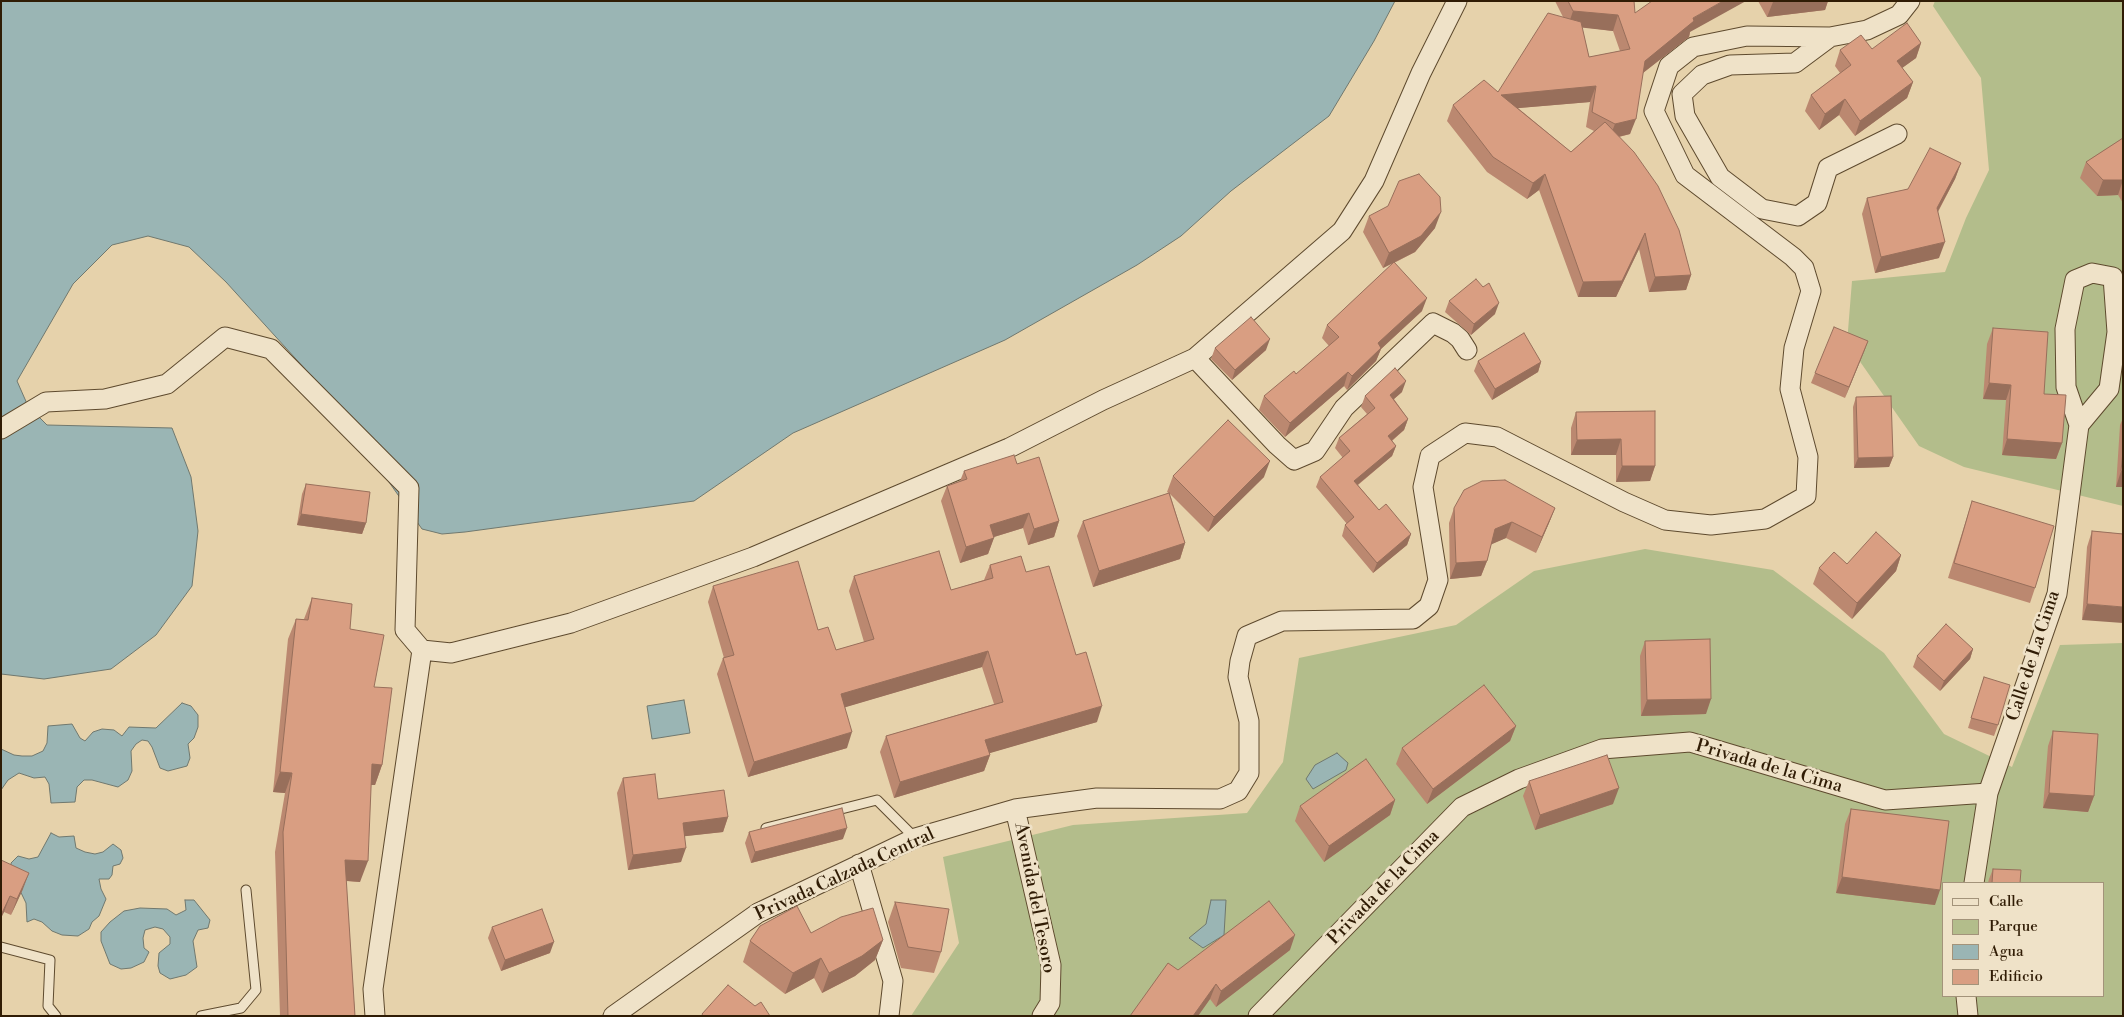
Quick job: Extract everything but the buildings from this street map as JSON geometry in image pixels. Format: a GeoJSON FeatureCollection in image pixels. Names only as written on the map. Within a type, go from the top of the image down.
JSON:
{"type":"FeatureCollection","features":[{"type":"Feature","properties":{"kind":"street"},"geometry":{"type":"LineString","coordinates":[[1,429],[46,402],[105,399],[167,384],[225,337],[271,349],[409,488],[405,630],[422,650],[451,653],[571,622],[754,557],[1008,448],[1103,400],[1195,358],[1342,231],[1374,180],[1421,73],[1457,1]]}},
{"type":"Feature","properties":{"kind":"street"},"geometry":{"type":"LineString","coordinates":[[1896,134],[1828,168],[1818,203],[1798,216],[1762,209],[1720,177],[1685,116],[1682,94],[1702,75],[1730,65],[1795,63],[1830,37],[1867,30],[1899,15],[1910,1]]}},
{"type":"Feature","properties":{"kind":"street","name":"Privada Calzada Central"},"geometry":{"type":"LineString","coordinates":[[613,1016],[758,913],[915,838],[1015,809],[1097,798],[1220,799],[1238,791],[1249,773],[1249,721],[1238,677],[1246,636],[1282,621],[1413,620],[1429,606],[1438,580],[1423,487],[1430,456],[1465,433],[1497,437],[1624,502],[1665,520],[1711,525],[1765,519],[1806,496],[1808,457],[1790,389],[1794,348],[1811,291],[1804,268],[1793,257],[1685,175],[1654,112],[1669,66],[1693,47],[1747,36],[1830,37]]}},
{"type":"Feature","properties":{"kind":"street"},"geometry":{"type":"LineString","coordinates":[[2092,273],[2113,277],[2117,332],[2109,388],[2079,425],[2066,388],[2065,329],[2075,280],[2092,273]]}},
{"type":"Feature","properties":{"kind":"street"},"geometry":{"type":"LineString","coordinates":[[1195,358],[1277,445],[1294,460],[1314,451],[1344,408],[1433,323],[1453,333],[1460,339],[1467,350]]}},
{"type":"Feature","properties":{"kind":"street","name":"Calle de La Cima"},"geometry":{"type":"LineString","coordinates":[[1974,882],[1988,793],[2057,594],[2079,425]]}},
{"type":"Feature","properties":{"kind":"street"},"geometry":{"type":"LineString","coordinates":[[375,1016],[373,989],[422,650]]}},
{"type":"Feature","properties":{"kind":"street","name":"Privada de la Cima"},"geometry":{"type":"LineString","coordinates":[[1258,1016],[1462,807],[1519,780],[1602,749],[1690,742],[1885,800],[1988,793]]}},
{"type":"Feature","properties":{"kind":"street","name":"Avenida del Tesoro"},"geometry":{"type":"LineString","coordinates":[[1015,809],[1051,965],[1050,1003],[1042,1016]]}},
{"type":"Feature","properties":{"kind":"street"},"geometry":{"type":"LineString","coordinates":[[859,864],[893,981],[888,1016]]}},
{"type":"Feature","properties":{"kind":"street"},"geometry":{"type":"LineString","coordinates":[[1966,997],[1968,1016]]}},
{"type":"Feature","properties":{"kind":"lane"},"geometry":{"type":"LineString","coordinates":[[766,828],[877,800],[915,838]]}},
{"type":"Feature","properties":{"kind":"lane"},"geometry":{"type":"LineString","coordinates":[[201,1016],[240,1008],[256,990],[246,890]]}},
{"type":"Feature","properties":{"kind":"lane"},"geometry":{"type":"LineString","coordinates":[[1,947],[50,960],[48,1006],[56,1016]]}},
{"type":"Feature","properties":{"kind":"green space"},"geometry":{"type":"Polygon","coordinates":[[[1935,1],[2123,1],[2123,506],[1964,467],[1919,446],[1847,343],[1852,281],[1945,272],[1966,218],[1989,170],[1981,78],[1933,6],[1935,1]]]}},
{"type":"Feature","properties":{"kind":"green space"},"geometry":{"type":"Polygon","coordinates":[[[1645,549],[1773,570],[1884,653],[1944,734],[2012,767],[2060,645],[2123,643],[2123,1016],[911,1016],[959,943],[943,857],[1073,825],[1247,813],[1283,762],[1299,658],[1456,625],[1534,571],[1645,549]]]}},
{"type":"Feature","properties":{"kind":"water"},"geometry":{"type":"Polygon","coordinates":[[[1,1],[1395,1],[1374,41],[1329,116],[1231,191],[1181,236],[1137,265],[1005,340],[793,433],[694,501],[465,532],[442,534],[422,529],[325,391],[226,282],[189,247],[148,236],[112,245],[73,284],[17,381],[28,406],[47,425],[172,428],[191,477],[198,531],[192,586],[156,635],[111,669],[44,679],[1,674],[1,1]]]}},
{"type":"Feature","properties":{"kind":"water"},"geometry":{"type":"Polygon","coordinates":[[[684,700],[690,733],[652,739],[647,706],[684,700]]]}},
{"type":"Feature","properties":{"kind":"water"},"geometry":{"type":"Polygon","coordinates":[[[182,703],[191,706],[198,715],[198,727],[194,738],[188,744],[190,758],[187,766],[168,771],[160,768],[152,747],[148,741],[142,740],[131,751],[132,771],[128,780],[118,787],[92,780],[84,780],[77,787],[75,802],[51,803],[49,784],[45,777],[34,778],[19,773],[8,780],[1,790],[1,749],[14,755],[22,756],[32,756],[43,751],[47,743],[48,726],[72,724],[80,738],[85,741],[93,732],[102,729],[114,730],[122,736],[129,727],[156,728],[182,703]]]}},
{"type":"Feature","properties":{"kind":"water"},"geometry":{"type":"Polygon","coordinates":[[[1337,753],[1348,763],[1346,770],[1313,789],[1306,779],[1315,765],[1337,753]]]}},
{"type":"Feature","properties":{"kind":"water"},"geometry":{"type":"Polygon","coordinates":[[[51,833],[59,837],[74,836],[76,848],[85,852],[95,854],[103,852],[113,844],[121,850],[123,858],[120,864],[113,866],[112,875],[109,879],[99,879],[106,899],[99,916],[92,922],[89,929],[78,936],[62,935],[34,919],[27,922],[26,903],[12,874],[11,863],[18,856],[29,859],[38,857],[51,833]]]}},
{"type":"Feature","properties":{"kind":"water"},"geometry":{"type":"Polygon","coordinates":[[[185,900],[194,900],[210,920],[208,928],[198,930],[193,941],[197,967],[186,975],[170,979],[160,973],[158,966],[159,953],[170,944],[170,937],[163,929],[155,927],[145,930],[143,938],[144,948],[149,952],[144,962],[131,968],[121,969],[110,964],[101,941],[101,932],[110,922],[124,911],[140,908],[167,909],[176,915],[186,910],[185,900]]]}},
{"type":"Feature","properties":{"kind":"water"},"geometry":{"type":"Polygon","coordinates":[[[1211,900],[1226,900],[1224,935],[1203,948],[1189,938],[1206,924],[1211,900]]]}}]}
